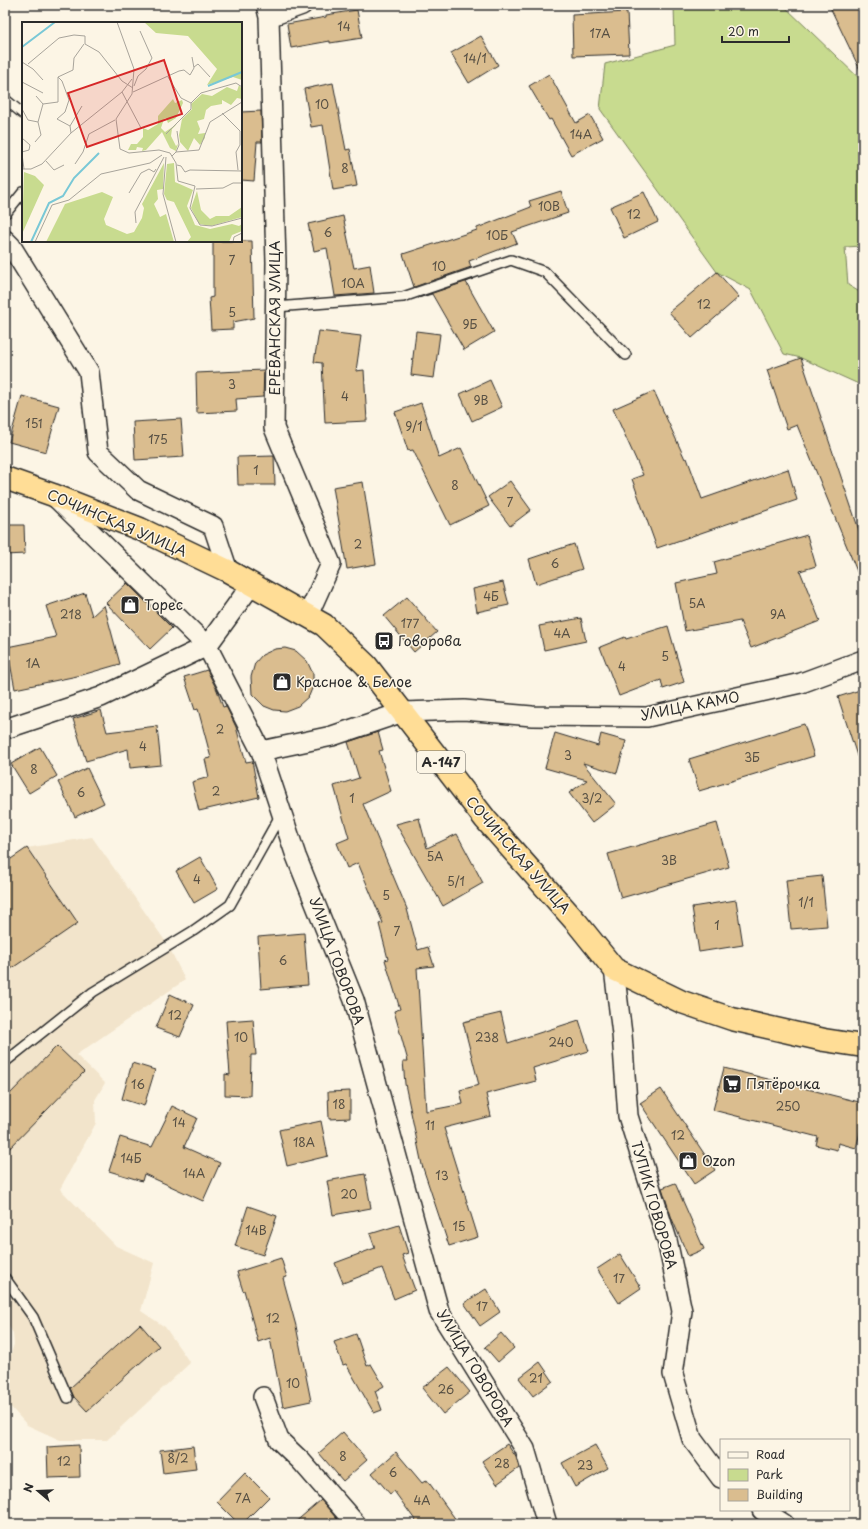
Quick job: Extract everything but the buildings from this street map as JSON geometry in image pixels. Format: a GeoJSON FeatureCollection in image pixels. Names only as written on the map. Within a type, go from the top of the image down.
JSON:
{"type":"FeatureCollection","features":[{"type":"Feature","properties":{"kind":"highway","name":"СОЧИНСКАЯ УЛИЦА"},"geometry":{"type":"LineString","coordinates":[[5,478],[54,495],[140,529],[228,570],[324,625],[366,664],[486,820],[577,923],[614,969],[682,1002],[732,1019],[824,1040],[863,1046]]}},
{"type":"Feature","properties":{"kind":"street"},"geometry":{"type":"LineString","coordinates":[[267,11],[302,5]]}},
{"type":"Feature","properties":{"kind":"street","name":"ЕРЕВАНСКАЯ УЛИЦА"},"geometry":{"type":"LineString","coordinates":[[267,11],[276,262],[274,428],[331,564],[308,615]]}},
{"type":"Feature","properties":{"kind":"street"},"geometry":{"type":"LineString","coordinates":[[5,240],[20,259],[89,372],[98,452],[138,490],[213,526],[228,570]]}},
{"type":"Feature","properties":{"kind":"street","name":"УЛИЦА ГОВОРОВА"},"geometry":{"type":"LineString","coordinates":[[54,495],[208,646],[261,751],[296,856],[354,1000],[439,1310],[525,1449],[547,1524]]}},
{"type":"Feature","properties":{"kind":"street"},"geometry":{"type":"LineString","coordinates":[[5,729],[101,697],[208,646],[252,584]]}},
{"type":"Feature","properties":{"kind":"street","name":"УЛИЦА КАМО"},"geometry":{"type":"LineString","coordinates":[[261,751],[332,736],[403,712],[464,710],[532,716],[647,717],[801,683],[863,660]]}},
{"type":"Feature","properties":{"kind":"street","name":"ТУПИК ГОВОРОВА"},"geometry":{"type":"LineString","coordinates":[[614,969],[622,1034],[628,1116],[667,1240],[682,1311],[674,1374],[692,1439],[720,1477]]}},
{"type":"Feature","properties":{"kind":"street"},"geometry":{"type":"LineString","coordinates":[[263,1397],[279,1440],[301,1461],[356,1524]]}},
{"type":"Feature","properties":{"kind":"street"},"geometry":{"type":"LineString","coordinates":[[764,1511],[784,1524]]}},
{"type":"Feature","properties":{"kind":"lane"},"geometry":{"type":"LineString","coordinates":[[5,99],[22,113]]}},
{"type":"Feature","properties":{"kind":"lane"},"geometry":{"type":"LineString","coordinates":[[5,212],[7,212],[22,193]]}},
{"type":"Feature","properties":{"kind":"lane"},"geometry":{"type":"LineString","coordinates":[[276,308],[403,297],[511,260],[545,272],[626,355]]}},
{"type":"Feature","properties":{"kind":"lane"},"geometry":{"type":"LineString","coordinates":[[5,1062],[93,992],[193,931],[230,905],[281,814]]}},
{"type":"Feature","properties":{"kind":"lane"},"geometry":{"type":"LineString","coordinates":[[5,1278],[33,1317],[68,1398]]}},
{"type":"Feature","properties":{"kind":"shaded area"},"geometry":{"type":"Polygon","coordinates":[[[92,837],[168,945],[185,980],[76,1055],[105,1083],[95,1100],[96,1123],[60,1189],[116,1246],[154,1263],[141,1311],[165,1327],[190,1363],[107,1440],[60,1440],[27,1425],[7,1403],[7,1366],[14,1344],[13,1333],[5,1321],[5,863],[27,848],[92,837]]]}},
{"type":"Feature","properties":{"kind":"green space"},"geometry":{"type":"Polygon","coordinates":[[[674,5],[783,5],[863,82],[863,246],[845,247],[848,285],[863,294],[863,386],[801,358],[784,354],[751,290],[717,272],[600,109],[605,64],[675,45],[674,5]]]}},
{"type":"Feature","properties":{"kind":"place","name":"Торес"},"geometry":{"type":"Point","coordinates":[130,605]}},
{"type":"Feature","properties":{"kind":"place","name":"Говорова"},"geometry":{"type":"Point","coordinates":[384,641]}},
{"type":"Feature","properties":{"kind":"place","name":"Красное & Белое"},"geometry":{"type":"Point","coordinates":[282,682]}},
{"type":"Feature","properties":{"kind":"place","name":"Пятёрочка"},"geometry":{"type":"Point","coordinates":[732,1084]}},
{"type":"Feature","properties":{"kind":"place","name":"Ozon"},"geometry":{"type":"Point","coordinates":[688,1161]}}]}
